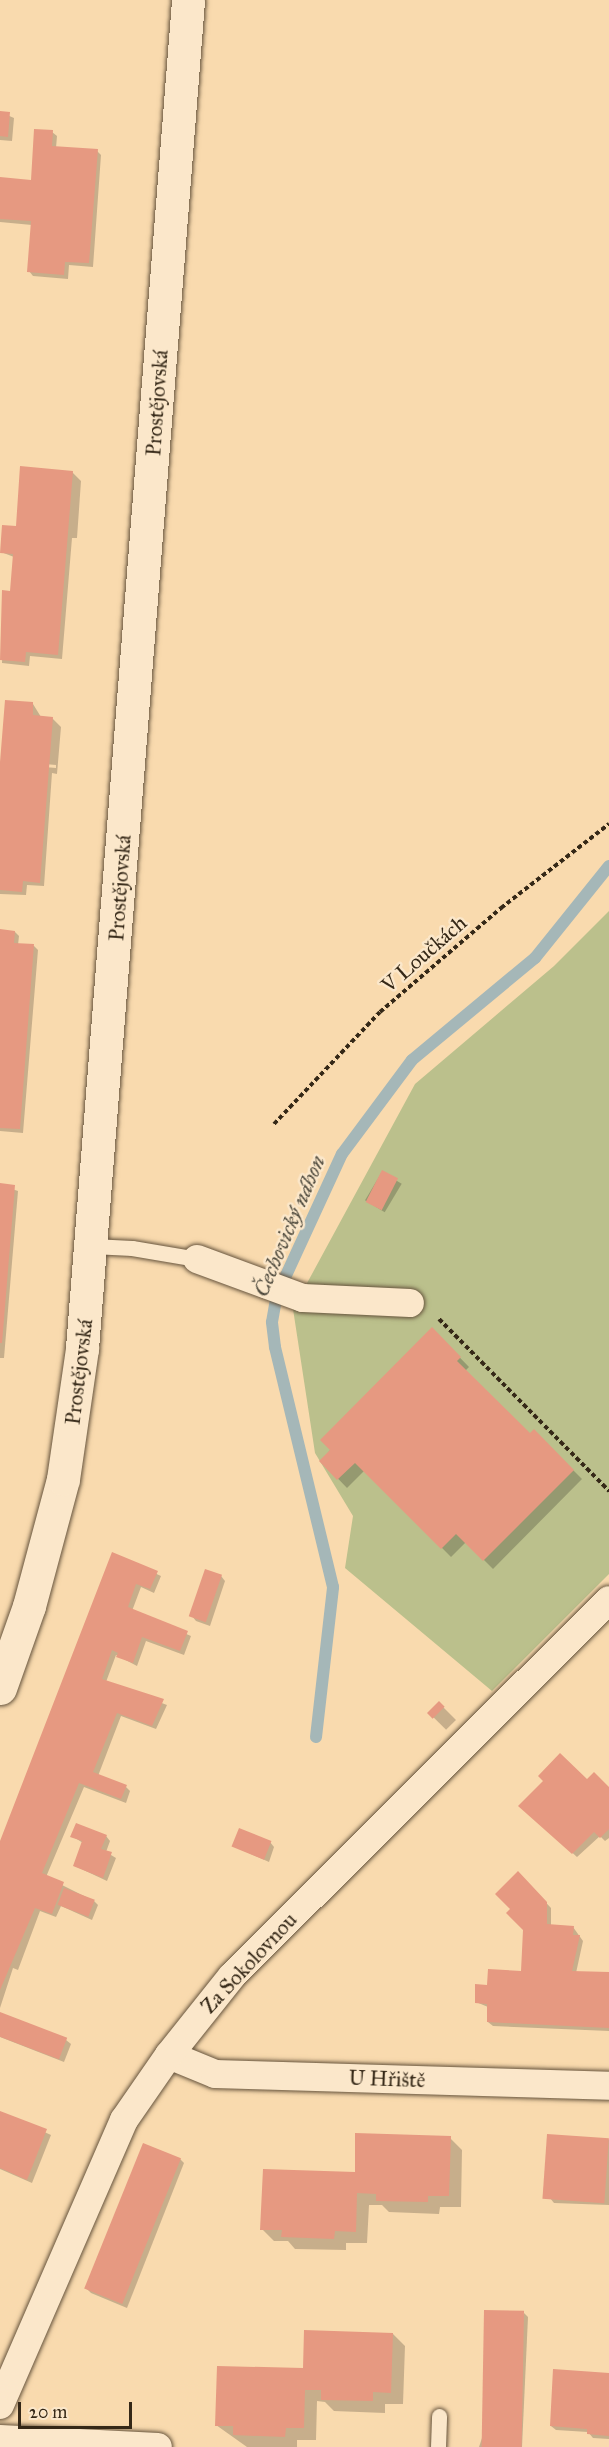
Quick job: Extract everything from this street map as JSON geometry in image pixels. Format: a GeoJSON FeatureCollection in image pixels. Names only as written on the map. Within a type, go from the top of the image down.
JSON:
{"type":"FeatureCollection","features":[{"type":"Feature","properties":{"kind":"main road","name":"Prostějovská"},"geometry":{"type":"LineString","coordinates":[[0,1688],[29,1606],[63,1479],[70,1442],[92,1246],[188,0]]}},
{"type":"Feature","properties":{"kind":"street"},"geometry":{"type":"LineString","coordinates":[[197,1259],[303,1298],[410,1303]]}},
{"type":"Feature","properties":{"kind":"street","name":"Za Sokolovnou"},"geometry":{"type":"LineString","coordinates":[[0,2405],[124,2120],[170,2055],[232,1976],[609,1600]]}},
{"type":"Feature","properties":{"kind":"street","name":"U Hřiště"},"geometry":{"type":"LineString","coordinates":[[170,2055],[215,2074],[609,2086]]}},
{"type":"Feature","properties":{"kind":"street"},"geometry":{"type":"LineString","coordinates":[[0,2439],[158,2447]]}},
{"type":"Feature","properties":{"kind":"lane"},"geometry":{"type":"LineString","coordinates":[[92,1246],[132,1248],[197,1259]]}},
{"type":"Feature","properties":{"kind":"lane"},"geometry":{"type":"LineString","coordinates":[[438,2447],[439,2416]]}},
{"type":"Feature","properties":{"kind":"path","name":"V Loučkách"},"geometry":{"type":"LineString","coordinates":[[274,1124],[380,1012],[501,908],[609,824]]}},
{"type":"Feature","properties":{"kind":"path"},"geometry":{"type":"LineString","coordinates":[[410,1303],[439,1319],[609,1491]]}},
{"type":"Feature","properties":{"kind":"green space"},"geometry":{"type":"Polygon","coordinates":[[[609,911],[609,1574],[492,1691],[345,1568],[353,1516],[315,1453],[293,1309],[415,1084],[554,966],[609,911]]]}},
{"type":"Feature","properties":{"kind":"building"},"geometry":{"type":"Polygon","coordinates":[[[0,111],[10,112],[8,137],[0,136],[0,111]]]}},
{"type":"Feature","properties":{"kind":"building"},"geometry":{"type":"Polygon","coordinates":[[[34,129],[53,130],[52,146],[98,149],[89,263],[65,262],[64,275],[27,272],[31,221],[0,219],[0,177],[31,180],[34,129]]]}},
{"type":"Feature","properties":{"kind":"building"},"geometry":{"type":"Polygon","coordinates":[[[20,466],[73,471],[58,655],[26,652],[25,662],[0,660],[2,590],[10,591],[13,554],[0,553],[2,525],[16,526],[20,466]]]}},
{"type":"Feature","properties":{"kind":"building"},"geometry":{"type":"Polygon","coordinates":[[[5,700],[33,702],[33,715],[53,717],[40,883],[23,881],[22,892],[0,890],[0,762],[5,700]]]}},
{"type":"Feature","properties":{"kind":"building"},"geometry":{"type":"Polygon","coordinates":[[[0,929],[15,931],[14,943],[34,944],[20,1129],[0,1128],[0,929]]]}},
{"type":"Feature","properties":{"kind":"building"},"geometry":{"type":"Polygon","coordinates":[[[382,1170],[398,1178],[382,1210],[366,1202],[382,1170]]]}},
{"type":"Feature","properties":{"kind":"building"},"geometry":{"type":"Polygon","coordinates":[[[0,1183],[15,1185],[2,1343],[0,1343],[0,1183]]]}},
{"type":"Feature","properties":{"kind":"building"},"geometry":{"type":"Polygon","coordinates":[[[432,1327],[461,1357],[457,1361],[530,1433],[534,1429],[574,1470],[483,1561],[456,1534],[441,1549],[355,1463],[337,1480],[319,1461],[330,1450],[320,1440],[432,1327]]]}},
{"type":"Feature","properties":{"kind":"building"},"geometry":{"type":"Polygon","coordinates":[[[112,1552],[158,1571],[150,1589],[136,1584],[128,1607],[188,1631],[180,1651],[142,1637],[133,1663],[116,1657],[118,1653],[112,1650],[102,1679],[164,1699],[152,1726],[117,1713],[93,1772],[127,1785],[121,1799],[79,1783],[42,1873],[64,1882],[52,1914],[35,1908],[0,1990],[0,1841],[112,1552]]]}},
{"type":"Feature","properties":{"kind":"building"},"geometry":{"type":"Polygon","coordinates":[[[205,1569],[222,1575],[206,1622],[189,1616],[205,1569]]]}},
{"type":"Feature","properties":{"kind":"building"},"geometry":{"type":"Polygon","coordinates":[[[439,1701],[445,1707],[433,1719],[427,1713],[439,1701]]]}},
{"type":"Feature","properties":{"kind":"building"},"geometry":{"type":"Polygon","coordinates":[[[560,1753],[587,1779],[594,1772],[609,1787],[609,1829],[600,1838],[594,1832],[572,1854],[518,1806],[543,1781],[538,1776],[560,1753]]]}},
{"type":"Feature","properties":{"kind":"building"},"geometry":{"type":"Polygon","coordinates":[[[76,1823],[107,1835],[101,1849],[112,1852],[103,1878],[73,1866],[82,1841],[70,1837],[76,1823]]]}},
{"type":"Feature","properties":{"kind":"building"},"geometry":{"type":"Polygon","coordinates":[[[239,1828],[271,1841],[264,1860],[232,1847],[239,1828]]]}},
{"type":"Feature","properties":{"kind":"building"},"geometry":{"type":"Polygon","coordinates":[[[518,1871],[547,1902],[547,1924],[574,1926],[573,1935],[580,1935],[572,1971],[609,1972],[609,2028],[487,2022],[487,2004],[475,2003],[475,1984],[487,1985],[488,1969],[521,1971],[523,1930],[506,1913],[510,1909],[495,1894],[518,1871]]]}},
{"type":"Feature","properties":{"kind":"building"},"geometry":{"type":"Polygon","coordinates":[[[64,1888],[95,1900],[88,1917],[58,1905],[64,1888]]]}},
{"type":"Feature","properties":{"kind":"building"},"geometry":{"type":"Polygon","coordinates":[[[0,2012],[67,2038],[59,2059],[0,2037],[0,2012]]]}},
{"type":"Feature","properties":{"kind":"building"},"geometry":{"type":"Polygon","coordinates":[[[0,2111],[47,2129],[27,2180],[0,2168],[0,2111]]]}},
{"type":"Feature","properties":{"kind":"building"},"geometry":{"type":"Polygon","coordinates":[[[355,2133],[451,2136],[449,2196],[428,2196],[428,2202],[376,2201],[376,2194],[357,2193],[356,2232],[335,2231],[334,2239],[281,2237],[282,2230],[260,2230],[263,2169],[355,2172],[355,2133]]]}},
{"type":"Feature","properties":{"kind":"building"},"geometry":{"type":"Polygon","coordinates":[[[547,2134],[609,2138],[604,2203],[542,2199],[547,2134]]]}},
{"type":"Feature","properties":{"kind":"building"},"geometry":{"type":"Polygon","coordinates":[[[143,2143],[181,2158],[122,2304],[84,2289],[143,2143]]]}},
{"type":"Feature","properties":{"kind":"building"},"geometry":{"type":"Polygon","coordinates":[[[484,2310],[524,2311],[522,2447],[482,2447],[484,2310]]]}},
{"type":"Feature","properties":{"kind":"building"},"geometry":{"type":"Polygon","coordinates":[[[304,2330],[393,2333],[391,2393],[373,2392],[373,2401],[321,2400],[321,2390],[305,2390],[304,2428],[286,2428],[285,2437],[233,2435],[233,2426],[215,2426],[217,2366],[303,2368],[304,2330]]]}},
{"type":"Feature","properties":{"kind":"building"},"geometry":{"type":"Polygon","coordinates":[[[553,2369],[609,2373],[609,2436],[587,2434],[587,2429],[550,2426],[553,2369]]]}},
{"type":"Feature","properties":{"kind":"waterway","name":"Čechovický náhon"},"geometry":{"type":"LineString","coordinates":[[316,1737],[333,1587],[275,1347],[272,1322],[277,1295],[342,1154],[412,1060],[535,958],[609,866]]}}]}
